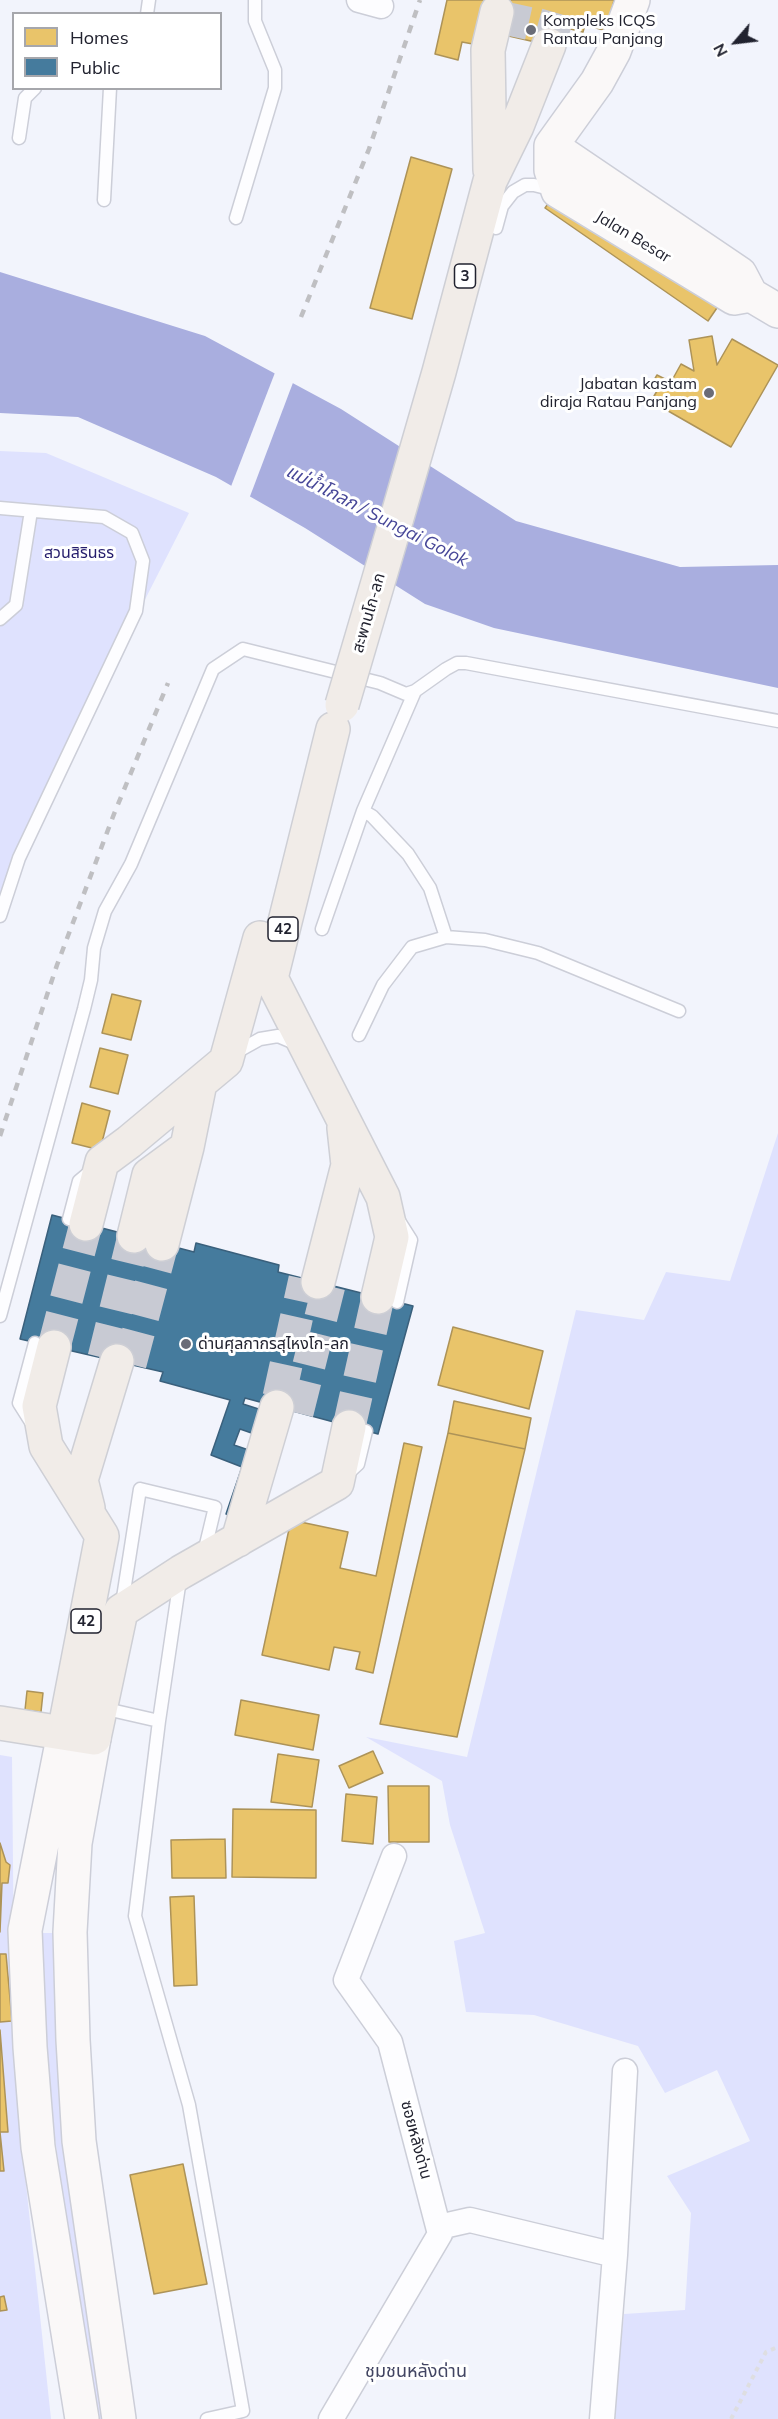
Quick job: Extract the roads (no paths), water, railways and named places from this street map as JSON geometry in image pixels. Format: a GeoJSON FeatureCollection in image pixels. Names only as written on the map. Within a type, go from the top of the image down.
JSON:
{"type":"FeatureCollection","features":[{"type":"Feature","properties":{"kind":"highway","name":"3"},"geometry":{"type":"LineString","coordinates":[[396,521],[490,181],[520,117],[533,33],[488,50],[490,181]]}},
{"type":"Feature","properties":{"kind":"highway","name":"3"},"geometry":{"type":"LineString","coordinates":[[477,45],[477,76],[491,131]]}},
{"type":"Feature","properties":{"kind":"highway","name":"สะพานโก-ลก"},"geometry":{"type":"LineString","coordinates":[[338,717],[396,521]]}},
{"type":"Feature","properties":{"kind":"highway","name":"42"},"geometry":{"type":"LineString","coordinates":[[338,717],[271,978],[384,1197],[378,1297]]}},
{"type":"Feature","properties":{"kind":"highway","name":"42"},"geometry":{"type":"LineString","coordinates":[[226,1061],[291,824],[338,717]]}},
{"type":"Feature","properties":{"kind":"highway"},"geometry":{"type":"LineString","coordinates":[[117,1232],[102,1162],[226,1061]]}},
{"type":"Feature","properties":{"kind":"highway"},"geometry":{"type":"LineString","coordinates":[[117,1232],[169,1160],[200,1083]]}},
{"type":"Feature","properties":{"kind":"highway","name":"42"},"geometry":{"type":"LineString","coordinates":[[342,1117],[348,1165],[317,1282],[342,1117]]}},
{"type":"Feature","properties":{"kind":"highway"},"geometry":{"type":"LineString","coordinates":[[117,1232],[129,1142]]}},
{"type":"Feature","properties":{"kind":"highway"},"geometry":{"type":"LineString","coordinates":[[117,1232],[169,1160]]}},
{"type":"Feature","properties":{"kind":"highway"},"geometry":{"type":"LineString","coordinates":[[54,1347],[46,1446],[112,1533]]}},
{"type":"Feature","properties":{"kind":"highway","name":"42"},"geometry":{"type":"LineString","coordinates":[[87,1721],[112,1533],[117,1361],[99,1374],[106,1398],[81,1480],[112,1533]]}},
{"type":"Feature","properties":{"kind":"highway","name":"42"},"geometry":{"type":"LineString","coordinates":[[87,1721],[121,1611],[192,1566],[336,1484],[305,1425]]}},
{"type":"Feature","properties":{"kind":"highway"},"geometry":{"type":"LineString","coordinates":[[305,1425],[309,1499]]}},
{"type":"Feature","properties":{"kind":"highway"},"geometry":{"type":"LineString","coordinates":[[238,1540],[305,1425]]}},
{"type":"Feature","properties":{"kind":"highway"},"geometry":{"type":"LineString","coordinates":[[0,1723],[87,1721]]}},
{"type":"Feature","properties":{"kind":"main road"},"geometry":{"type":"LineString","coordinates":[[563,183],[551,170],[551,146],[597,82],[614,51],[633,0]]}},
{"type":"Feature","properties":{"kind":"main road","name":"Jalan Besar"},"geometry":{"type":"LineString","coordinates":[[551,146],[740,274],[764,303]]}},
{"type":"Feature","properties":{"kind":"main road","name":"Jalan Besar"},"geometry":{"type":"LineString","coordinates":[[563,183],[734,298],[764,303]]}},
{"type":"Feature","properties":{"kind":"main road"},"geometry":{"type":"LineString","coordinates":[[82,2419],[38,2147],[25,1929],[28,1910],[87,1721]]}},
{"type":"Feature","properties":{"kind":"main road"},"geometry":{"type":"LineString","coordinates":[[87,1721],[75,1843],[71,1913],[73,2040],[79,2141],[119,2419]]}},
{"type":"Feature","properties":{"kind":"main road"},"geometry":{"type":"LineString","coordinates":[[28,1910],[71,1913]]}},
{"type":"Feature","properties":{"kind":"street","name":"ซอยหลังด่าน"},"geometry":{"type":"LineString","coordinates":[[394,1856],[346,1980],[390,2042],[439,2227]]}},
{"type":"Feature","properties":{"kind":"street"},"geometry":{"type":"LineString","coordinates":[[602,2419],[615,2255],[625,2071]]}},
{"type":"Feature","properties":{"kind":"street"},"geometry":{"type":"LineString","coordinates":[[331,2419],[440,2234],[439,2227],[470,2220],[615,2255]]}},
{"type":"Feature","properties":{"kind":"lane"},"geometry":{"type":"LineString","coordinates":[[236,218],[275,88],[275,70],[255,21],[255,0]]}},
{"type":"Feature","properties":{"kind":"lane"},"geometry":{"type":"LineString","coordinates":[[19,138],[26,98],[32,90]]}},
{"type":"Feature","properties":{"kind":"lane"},"geometry":{"type":"LineString","coordinates":[[104,200],[110,90]]}},
{"type":"Feature","properties":{"kind":"lane"},"geometry":{"type":"LineString","coordinates":[[496,228],[502,206],[513,192],[525,185],[563,183]]}},
{"type":"Feature","properties":{"kind":"lane"},"geometry":{"type":"LineString","coordinates":[[683,251],[764,303]]}},
{"type":"Feature","properties":{"kind":"lane"},"geometry":{"type":"LineString","coordinates":[[0,508],[104,517],[132,532],[143,561],[136,611],[19,858],[0,916]]}},
{"type":"Feature","properties":{"kind":"lane"},"geometry":{"type":"LineString","coordinates":[[0,619],[16,605],[31,511]]}},
{"type":"Feature","properties":{"kind":"lane"},"geometry":{"type":"LineString","coordinates":[[0,1316],[84,1009],[91,980],[94,948],[105,911],[130,864],[213,669],[243,649],[380,683],[406,694],[416,691],[457,663],[466,663],[778,722]]}},
{"type":"Feature","properties":{"kind":"lane"},"geometry":{"type":"LineString","coordinates":[[322,929],[363,811],[416,691]]}},
{"type":"Feature","properties":{"kind":"lane"},"geometry":{"type":"LineString","coordinates":[[363,811],[372,816],[408,854],[430,888],[446,937]]}},
{"type":"Feature","properties":{"kind":"lane"},"geometry":{"type":"LineString","coordinates":[[359,1035],[383,985],[412,947],[446,937],[485,940],[537,953],[679,1011]]}},
{"type":"Feature","properties":{"kind":"lane"},"geometry":{"type":"LineString","coordinates":[[226,1061],[236,1052],[260,1039],[278,1036],[308,1050]]}},
{"type":"Feature","properties":{"kind":"lane"},"geometry":{"type":"LineString","coordinates":[[121,1611],[112,1533],[140,1489],[215,1507],[192,1566],[159,1721],[135,1916],[189,2105],[243,2410],[207,2419]]}},
{"type":"Feature","properties":{"kind":"lane"},"geometry":{"type":"LineString","coordinates":[[87,1721],[159,1721]]}},
{"type":"Feature","properties":{"kind":"water","name":"แม่น้ำโกลก / Sungai Golok"},"geometry":{"type":"Polygon","coordinates":[[[0,272],[205,336],[341,409],[516,521],[680,567],[778,565],[778,688],[494,628],[425,604],[305,528],[216,477],[78,417],[0,413],[0,272]]]}},
{"type":"Feature","properties":{"kind":"tunnel"},"geometry":{"type":"LineString","coordinates":[[509,36],[517,0]]}},
{"type":"Feature","properties":{"kind":"tunnel"},"geometry":{"type":"LineString","coordinates":[[549,45],[562,0]]}},
{"type":"Feature","properties":{"kind":"tunnel"},"geometry":{"type":"LineString","coordinates":[[54,1347],[86,1224]]}},
{"type":"Feature","properties":{"kind":"tunnel"},"geometry":{"type":"LineString","coordinates":[[104,1358],[134,1236]]}},
{"type":"Feature","properties":{"kind":"tunnel"},"geometry":{"type":"LineString","coordinates":[[130,1364],[162,1244]]}},
{"type":"Feature","properties":{"kind":"tunnel"},"geometry":{"type":"LineString","coordinates":[[279,1397],[305,1279]]}},
{"type":"Feature","properties":{"kind":"tunnel"},"geometry":{"type":"LineString","coordinates":[[297,1413],[329,1285]]}},
{"type":"Feature","properties":{"kind":"tunnel"},"geometry":{"type":"LineString","coordinates":[[349,1427],[378,1297]]}},
{"type":"Feature","properties":{"kind":"railway"},"geometry":{"type":"LineString","coordinates":[[301,317],[369,149],[420,0]]}},
{"type":"Feature","properties":{"kind":"railway"},"geometry":{"type":"LineString","coordinates":[[0,1136],[57,965],[114,814],[168,683]]}},
{"type":"Feature","properties":{"kind":"place","name":"Kompleks ICQS Rantau Panjang"},"geometry":{"type":"Point","coordinates":[531,30]}},
{"type":"Feature","properties":{"kind":"place","name":"Jabatan kastam diraja Ratau Panjang"},"geometry":{"type":"Point","coordinates":[709,393]}},
{"type":"Feature","properties":{"kind":"place","name":"ด่านศุลกากรสุไหงโก-ลก"},"geometry":{"type":"Point","coordinates":[186,1344]}},
{"type":"Feature","properties":{"kind":"district","name":"ชุมชนหลังด่าน"},"geometry":{"type":"Point","coordinates":[416,2372]}},
{"type":"Feature","properties":{"kind":"park label","name":"สวนสิรินธร"},"geometry":{"type":"Point","coordinates":[79,553]}}]}
